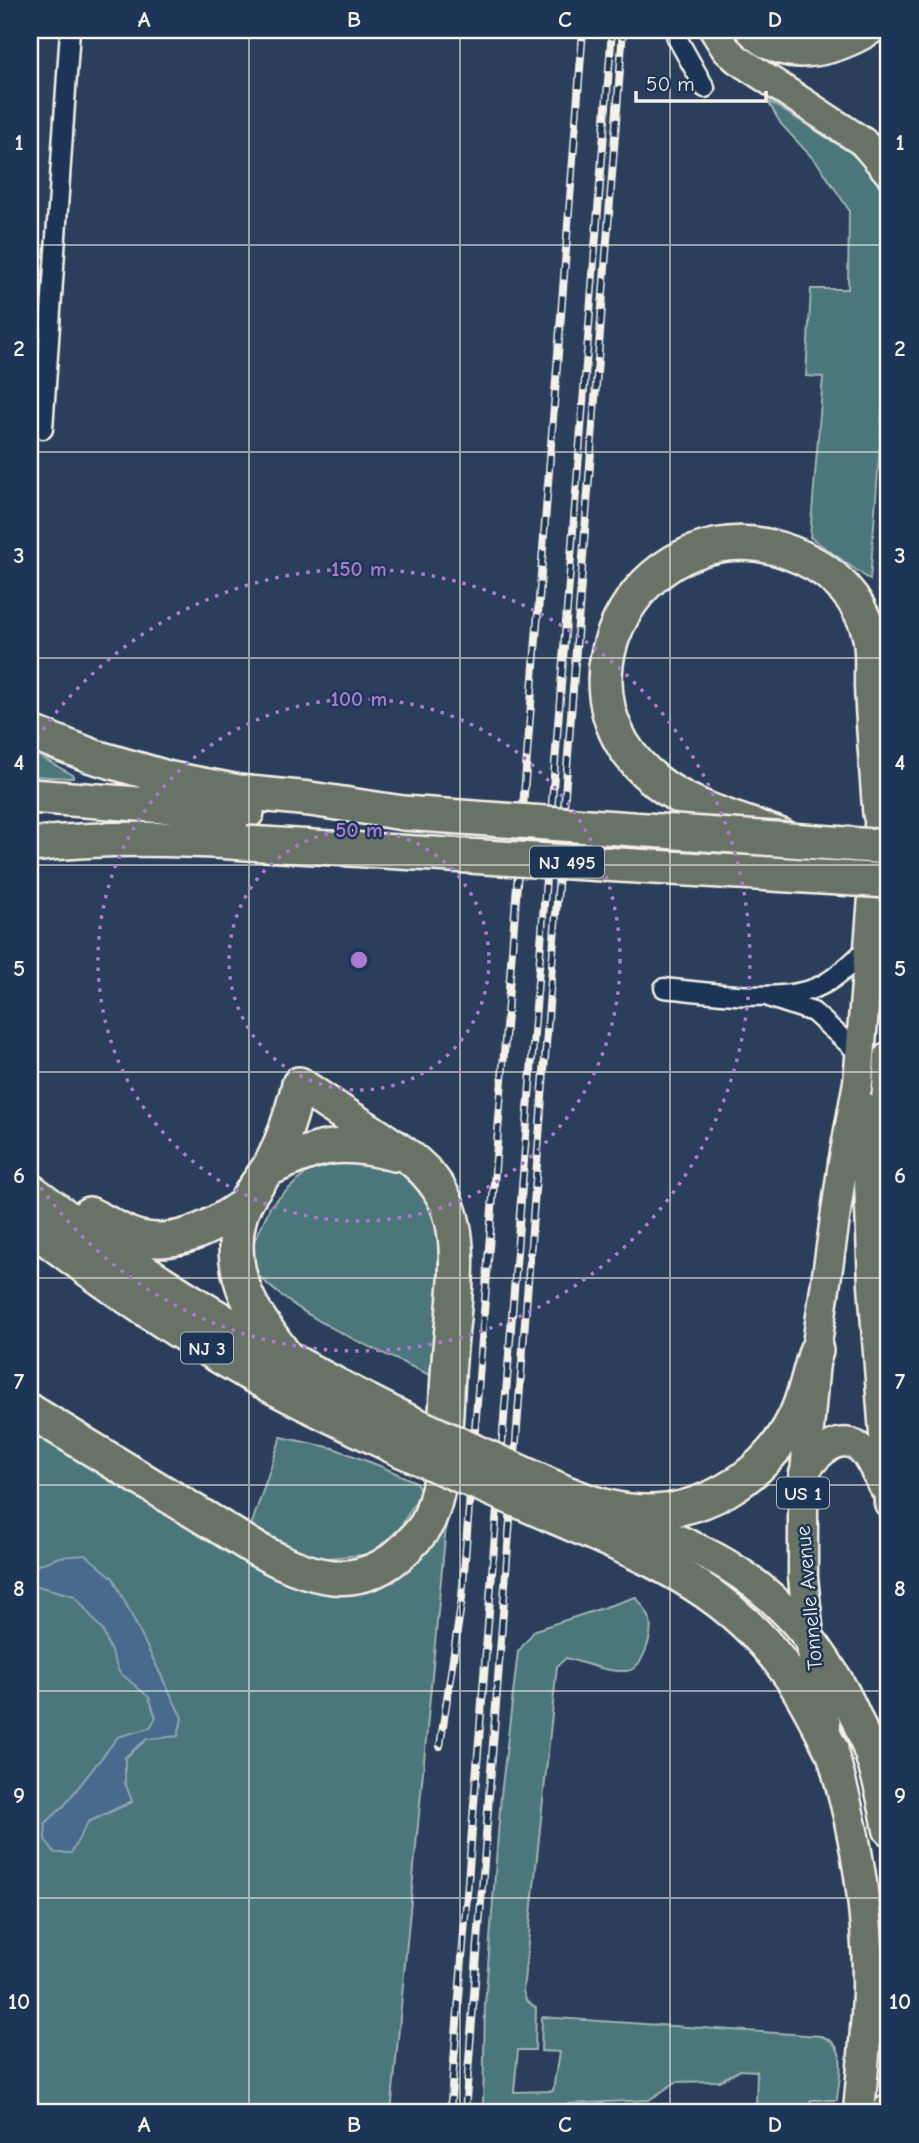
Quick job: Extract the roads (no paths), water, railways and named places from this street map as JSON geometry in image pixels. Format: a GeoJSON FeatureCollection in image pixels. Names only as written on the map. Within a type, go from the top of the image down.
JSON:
{"type":"FeatureCollection","features":[{"type":"Feature","properties":{"kind":"highway"},"geometry":{"type":"LineString","coordinates":[[797,842],[685,799],[664,787],[645,771],[622,743],[613,724],[605,691],[607,656],[614,630],[642,587],[674,561],[709,546],[736,542],[774,547],[809,560],[839,582],[862,615],[872,643],[871,693],[880,814]]}},
{"type":"Feature","properties":{"kind":"highway"},"geometry":{"type":"LineString","coordinates":[[30,732],[116,764],[196,811]]}},
{"type":"Feature","properties":{"kind":"highway","name":"NJ 495"},"geometry":{"type":"LineString","coordinates":[[30,796],[889,881]]}},
{"type":"Feature","properties":{"kind":"highway","name":"NJ 495"},"geometry":{"type":"LineString","coordinates":[[30,845],[99,839],[196,811],[312,816],[403,813],[889,847]]}},
{"type":"Feature","properties":{"kind":"highway"},"geometry":{"type":"LineString","coordinates":[[297,1094],[294,1117],[301,1135],[312,1144],[325,1147]]}},
{"type":"Feature","properties":{"kind":"highway"},"geometry":{"type":"LineString","coordinates":[[30,1411],[256,1549],[293,1568],[335,1578],[369,1573],[395,1559],[418,1537],[431,1516],[442,1458],[456,1262],[454,1228],[445,1199],[431,1176],[414,1160],[297,1094]]}},
{"type":"Feature","properties":{"kind":"highway"},"geometry":{"type":"LineString","coordinates":[[287,1358],[253,1308],[241,1281],[236,1249],[244,1205],[279,1147],[297,1094]]}},
{"type":"Feature","properties":{"kind":"highway"},"geometry":{"type":"LineString","coordinates":[[268,1168],[325,1147],[340,1145],[363,1146],[414,1160]]}},
{"type":"Feature","properties":{"kind":"highway"},"geometry":{"type":"LineString","coordinates":[[30,1182],[120,1230],[149,1240],[191,1235],[220,1221],[244,1205]]}},
{"type":"Feature","properties":{"kind":"highway","name":"NJ 3"},"geometry":{"type":"LineString","coordinates":[[30,1190],[128,1262],[210,1314],[287,1358],[399,1433]]}},
{"type":"Feature","properties":{"kind":"highway","name":"NJ 3"},"geometry":{"type":"LineString","coordinates":[[30,1226],[90,1273],[189,1338],[268,1384],[399,1433],[562,1501],[695,1549],[729,1566],[790,1614],[809,1636],[837,1680],[856,1718],[879,1780],[889,1830]]}},
{"type":"Feature","properties":{"kind":"highway"},"geometry":{"type":"LineString","coordinates":[[30,1241],[90,1273]]}},
{"type":"Feature","properties":{"kind":"highway"},"geometry":{"type":"LineString","coordinates":[[562,1501],[629,1511],[660,1511],[688,1506],[729,1489],[755,1471],[782,1439],[796,1416],[816,1351]]}},
{"type":"Feature","properties":{"kind":"highway","name":"NJ 3"},"geometry":{"type":"LineString","coordinates":[[562,1501],[725,1605],[759,1637],[788,1672],[831,1749]]}},
{"type":"Feature","properties":{"kind":"highway","name":"Tonnelle Avenue"},"geometry":{"type":"LineString","coordinates":[[831,1749],[853,1840],[866,1933],[867,1993],[859,2113]]}},
{"type":"Feature","properties":{"kind":"main road"},"geometry":{"type":"LineString","coordinates":[[714,30],[726,49],[737,58],[863,142],[889,173]]}},
{"type":"Feature","properties":{"kind":"main road"},"geometry":{"type":"LineString","coordinates":[[750,30],[776,49],[803,53],[840,45],[871,30]]}},
{"type":"Feature","properties":{"kind":"main road","name":"Tonnelle Avenue"},"geometry":{"type":"LineString","coordinates":[[831,1749],[809,1636],[802,1552],[804,1473],[816,1351],[843,1163],[858,1082],[880,814],[889,738]]}},
{"type":"Feature","properties":{"kind":"main road"},"geometry":{"type":"LineString","coordinates":[[871,1225],[883,1158],[889,1056]]}},
{"type":"Feature","properties":{"kind":"main road","name":"Tonnelle Avenue"},"geometry":{"type":"LineString","coordinates":[[858,1082],[869,1156],[889,1503]]}},
{"type":"Feature","properties":{"kind":"main road"},"geometry":{"type":"LineString","coordinates":[[804,1473],[817,1454],[825,1448],[842,1442],[852,1444],[866,1455],[889,1498]]}},
{"type":"Feature","properties":{"kind":"street"},"geometry":{"type":"LineString","coordinates":[[43,429],[70,30]]}},
{"type":"Feature","properties":{"kind":"street"},"geometry":{"type":"LineString","coordinates":[[675,30],[705,88]]}},
{"type":"Feature","properties":{"kind":"street"},"geometry":{"type":"LineString","coordinates":[[761,996],[810,990],[833,978],[869,947]]}},
{"type":"Feature","properties":{"kind":"street"},"geometry":{"type":"LineString","coordinates":[[664,988],[761,996],[794,1004],[813,1012],[860,1054]]}},
{"type":"Feature","properties":{"kind":"water"},"geometry":{"type":"Polygon","coordinates":[[[86,1555],[113,1578],[182,1718],[178,1736],[147,1739],[125,1757],[125,1783],[132,1801],[88,1822],[71,1853],[55,1853],[45,1839],[46,1823],[63,1807],[118,1737],[150,1728],[156,1717],[149,1697],[119,1672],[103,1631],[75,1596],[38,1586],[30,1589],[30,1568],[60,1557],[86,1555]]]}},
{"type":"Feature","properties":{"kind":"railway"},"geometry":{"type":"LineString","coordinates":[[440,1746],[462,1598],[583,30]]}},
{"type":"Feature","properties":{"kind":"railway"},"geometry":{"type":"LineString","coordinates":[[450,2113],[612,30]]}},
{"type":"Feature","properties":{"kind":"railway"},"geometry":{"type":"LineString","coordinates":[[465,2113],[623,30]]}}]}
